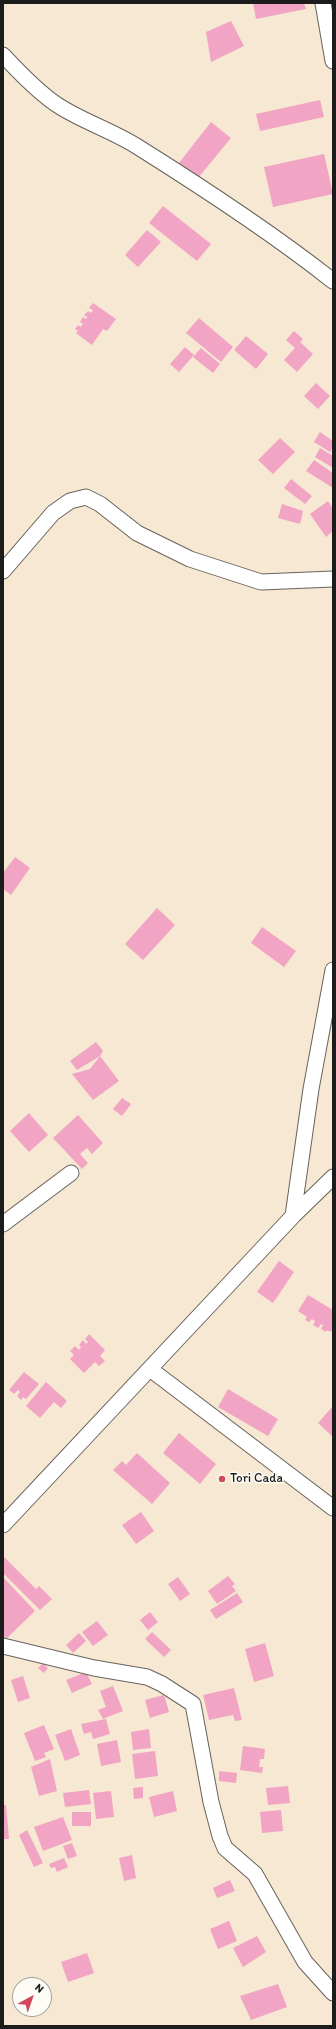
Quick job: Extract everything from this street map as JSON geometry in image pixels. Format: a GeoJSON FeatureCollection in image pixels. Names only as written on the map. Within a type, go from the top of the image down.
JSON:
{"type":"FeatureCollection","features":[{"type":"Feature","properties":{"kind":"street"},"geometry":{"type":"LineString","coordinates":[[323,3],[333,62]]}},
{"type":"Feature","properties":{"kind":"street"},"geometry":{"type":"LineString","coordinates":[[3,55],[58,106],[135,146],[206,191],[293,250],[333,281]]}},
{"type":"Feature","properties":{"kind":"street"},"geometry":{"type":"LineString","coordinates":[[3,571],[53,512],[70,500],[86,497],[100,504],[137,533],[197,562],[261,582],[333,579]]}},
{"type":"Feature","properties":{"kind":"street"},"geometry":{"type":"LineString","coordinates":[[293,1216],[311,1089],[333,970]]}},
{"type":"Feature","properties":{"kind":"street"},"geometry":{"type":"LineString","coordinates":[[3,1224],[71,1172]]}},
{"type":"Feature","properties":{"kind":"street"},"geometry":{"type":"LineString","coordinates":[[3,1525],[293,1216],[333,1177]]}},
{"type":"Feature","properties":{"kind":"street"},"geometry":{"type":"LineString","coordinates":[[150,1369],[333,1508]]}},
{"type":"Feature","properties":{"kind":"street"},"geometry":{"type":"LineString","coordinates":[[3,1646],[94,1668],[146,1677],[162,1684],[193,1704],[211,1802],[220,1836],[225,1848],[255,1874],[305,1962],[333,1993]]}},
{"type":"Feature","properties":{"kind":"building"},"geometry":{"type":"Polygon","coordinates":[[[253,3],[304,3],[306,9],[256,19],[253,3]]]}},
{"type":"Feature","properties":{"kind":"building"},"geometry":{"type":"Polygon","coordinates":[[[231,21],[244,46],[211,62],[206,32],[231,21]]]}},
{"type":"Feature","properties":{"kind":"building"},"geometry":{"type":"Polygon","coordinates":[[[320,100],[324,117],[260,131],[256,114],[320,100]]]}},
{"type":"Feature","properties":{"kind":"building"},"geometry":{"type":"Polygon","coordinates":[[[211,122],[231,138],[198,178],[179,163],[211,122]]]}},
{"type":"Feature","properties":{"kind":"building"},"geometry":{"type":"Polygon","coordinates":[[[324,154],[333,194],[273,207],[264,167],[324,154]]]}},
{"type":"Feature","properties":{"kind":"building"},"geometry":{"type":"Polygon","coordinates":[[[163,206],[211,244],[197,261],[149,223],[163,206]]]}},
{"type":"Feature","properties":{"kind":"building"},"geometry":{"type":"Polygon","coordinates":[[[147,230],[161,242],[138,267],[125,255],[147,230]]]}},
{"type":"Feature","properties":{"kind":"building"},"geometry":{"type":"Polygon","coordinates":[[[93,303],[116,319],[107,331],[103,329],[92,345],[76,333],[78,331],[75,329],[78,325],[81,327],[83,324],[80,322],[83,317],[86,319],[87,317],[84,315],[88,311],[91,313],[93,310],[89,308],[93,303]]]}},
{"type":"Feature","properties":{"kind":"building"},"geometry":{"type":"Polygon","coordinates":[[[199,318],[233,347],[221,362],[186,333],[199,318]]]}},
{"type":"Feature","properties":{"kind":"building"},"geometry":{"type":"Polygon","coordinates":[[[294,331],[303,339],[300,342],[313,354],[297,372],[284,360],[295,348],[286,340],[294,331]]]}},
{"type":"Feature","properties":{"kind":"building"},"geometry":{"type":"Polygon","coordinates":[[[246,336],[268,354],[256,369],[234,350],[246,336]]]}},
{"type":"Feature","properties":{"kind":"building"},"geometry":{"type":"Polygon","coordinates":[[[185,347],[194,355],[179,372],[170,364],[185,347]]]}},
{"type":"Feature","properties":{"kind":"building"},"geometry":{"type":"Polygon","coordinates":[[[201,348],[220,364],[213,373],[193,357],[201,348]]]}},
{"type":"Feature","properties":{"kind":"building"},"geometry":{"type":"Polygon","coordinates":[[[316,383],[330,396],[318,409],[304,396],[316,383]]]}},
{"type":"Feature","properties":{"kind":"building"},"geometry":{"type":"Polygon","coordinates":[[[320,432],[333,441],[333,447],[330,452],[314,442],[320,432]]]}},
{"type":"Feature","properties":{"kind":"building"},"geometry":{"type":"Polygon","coordinates":[[[280,438],[295,452],[273,474],[258,460],[280,438]]]}},
{"type":"Feature","properties":{"kind":"building"},"geometry":{"type":"Polygon","coordinates":[[[320,448],[333,456],[333,468],[315,457],[320,448]]]}},
{"type":"Feature","properties":{"kind":"building"},"geometry":{"type":"Polygon","coordinates":[[[314,460],[333,473],[333,488],[306,471],[314,460]]]}},
{"type":"Feature","properties":{"kind":"building"},"geometry":{"type":"Polygon","coordinates":[[[291,479],[312,496],[305,504],[284,488],[291,479]]]}},
{"type":"Feature","properties":{"kind":"building"},"geometry":{"type":"Polygon","coordinates":[[[328,501],[333,509],[333,531],[326,537],[310,514],[328,501]]]}},
{"type":"Feature","properties":{"kind":"building"},"geometry":{"type":"Polygon","coordinates":[[[282,504],[303,511],[300,524],[278,518],[282,504]]]}},
{"type":"Feature","properties":{"kind":"building"},"geometry":{"type":"Polygon","coordinates":[[[15,857],[30,868],[11,895],[3,889],[3,873],[15,857]]]}},
{"type":"Feature","properties":{"kind":"building"},"geometry":{"type":"Polygon","coordinates":[[[157,908],[175,925],[143,960],[125,944],[157,908]]]}},
{"type":"Feature","properties":{"kind":"building"},"geometry":{"type":"Polygon","coordinates":[[[262,927],[296,951],[284,967],[251,943],[262,927]]]}},
{"type":"Feature","properties":{"kind":"building"},"geometry":{"type":"Polygon","coordinates":[[[96,1042],[103,1051],[100,1056],[77,1070],[70,1061],[96,1042]]]}},
{"type":"Feature","properties":{"kind":"building"},"geometry":{"type":"Polygon","coordinates":[[[100,1056],[119,1081],[93,1100],[72,1074],[90,1069],[100,1056]]]}},
{"type":"Feature","properties":{"kind":"building"},"geometry":{"type":"Polygon","coordinates":[[[122,1098],[131,1104],[122,1116],[113,1109],[122,1098]]]}},
{"type":"Feature","properties":{"kind":"building"},"geometry":{"type":"Polygon","coordinates":[[[29,1113],[48,1135],[29,1152],[10,1131],[29,1113]]]}},
{"type":"Feature","properties":{"kind":"building"},"geometry":{"type":"Polygon","coordinates":[[[78,1115],[103,1143],[92,1154],[87,1148],[80,1154],[88,1163],[82,1169],[53,1138],[78,1115]]]}},
{"type":"Feature","properties":{"kind":"building"},"geometry":{"type":"Polygon","coordinates":[[[279,1261],[294,1272],[273,1303],[257,1292],[279,1261]]]}},
{"type":"Feature","properties":{"kind":"building"},"geometry":{"type":"Polygon","coordinates":[[[308,1295],[333,1310],[333,1328],[331,1332],[327,1330],[326,1332],[321,1329],[323,1325],[321,1324],[318,1328],[313,1325],[315,1321],[312,1319],[309,1322],[305,1320],[307,1317],[298,1311],[308,1295]]]}},
{"type":"Feature","properties":{"kind":"building"},"geometry":{"type":"Polygon","coordinates":[[[89,1334],[105,1350],[100,1356],[105,1361],[99,1366],[95,1362],[84,1373],[70,1359],[74,1355],[70,1351],[75,1346],[79,1350],[81,1347],[79,1345],[83,1340],[86,1344],[88,1342],[85,1339],[89,1334]]]}},
{"type":"Feature","properties":{"kind":"building"},"geometry":{"type":"Polygon","coordinates":[[[24,1372],[39,1384],[26,1399],[23,1397],[21,1400],[17,1396],[20,1392],[18,1390],[14,1394],[9,1390],[24,1372]]]}},
{"type":"Feature","properties":{"kind":"building"},"geometry":{"type":"Polygon","coordinates":[[[46,1382],[67,1401],[61,1408],[54,1402],[40,1418],[26,1406],[46,1382]]]}},
{"type":"Feature","properties":{"kind":"building"},"geometry":{"type":"Polygon","coordinates":[[[228,1389],[278,1419],[268,1436],[218,1407],[228,1389]]]}},
{"type":"Feature","properties":{"kind":"building"},"geometry":{"type":"Polygon","coordinates":[[[333,1406],[333,1437],[318,1423],[333,1406]]]}},
{"type":"Feature","properties":{"kind":"building"},"geometry":{"type":"Polygon","coordinates":[[[179,1433],[216,1464],[200,1484],[163,1453],[179,1433]]]}},
{"type":"Feature","properties":{"kind":"building"},"geometry":{"type":"Polygon","coordinates":[[[137,1453],[170,1483],[152,1504],[113,1470],[122,1461],[126,1465],[137,1453]]]}},
{"type":"Feature","properties":{"kind":"building"},"geometry":{"type":"Polygon","coordinates":[[[141,1512],[154,1531],[136,1544],[122,1525],[141,1512]]]}},
{"type":"Feature","properties":{"kind":"building"},"geometry":{"type":"Polygon","coordinates":[[[3,1556],[36,1589],[39,1586],[52,1599],[40,1610],[3,1573],[3,1556]]]}},
{"type":"Feature","properties":{"kind":"building"},"geometry":{"type":"Polygon","coordinates":[[[228,1576],[235,1584],[232,1586],[236,1591],[217,1604],[208,1591],[228,1576]]]}},
{"type":"Feature","properties":{"kind":"building"},"geometry":{"type":"Polygon","coordinates":[[[3,1577],[35,1611],[6,1639],[3,1635],[3,1577]]]}},
{"type":"Feature","properties":{"kind":"building"},"geometry":{"type":"Polygon","coordinates":[[[178,1577],[190,1594],[180,1601],[168,1584],[178,1577]]]}},
{"type":"Feature","properties":{"kind":"building"},"geometry":{"type":"Polygon","coordinates":[[[237,1593],[243,1602],[216,1619],[210,1610],[237,1593]]]}},
{"type":"Feature","properties":{"kind":"building"},"geometry":{"type":"Polygon","coordinates":[[[150,1612],[158,1622],[148,1630],[140,1620],[150,1612]]]}},
{"type":"Feature","properties":{"kind":"building"},"geometry":{"type":"Polygon","coordinates":[[[97,1621],[108,1635],[93,1646],[82,1632],[97,1621]]]}},
{"type":"Feature","properties":{"kind":"building"},"geometry":{"type":"Polygon","coordinates":[[[152,1632],[171,1650],[164,1657],[145,1639],[152,1632]]]}},
{"type":"Feature","properties":{"kind":"building"},"geometry":{"type":"Polygon","coordinates":[[[79,1633],[86,1641],[73,1653],[66,1645],[79,1633]]]}},
{"type":"Feature","properties":{"kind":"building"},"geometry":{"type":"Polygon","coordinates":[[[265,1643],[274,1676],[254,1682],[245,1649],[265,1643]]]}},
{"type":"Feature","properties":{"kind":"building"},"geometry":{"type":"Polygon","coordinates":[[[43,1663],[48,1668],[44,1673],[38,1668],[43,1663]]]}},
{"type":"Feature","properties":{"kind":"building"},"geometry":{"type":"Polygon","coordinates":[[[86,1672],[92,1684],[72,1693],[66,1680],[86,1672]]]}},
{"type":"Feature","properties":{"kind":"building"},"geometry":{"type":"Polygon","coordinates":[[[23,1676],[30,1698],[18,1702],[11,1680],[23,1676]]]}},
{"type":"Feature","properties":{"kind":"building"},"geometry":{"type":"Polygon","coordinates":[[[113,1686],[123,1711],[103,1719],[98,1710],[106,1707],[100,1691],[113,1686]]]}},
{"type":"Feature","properties":{"kind":"building"},"geometry":{"type":"Polygon","coordinates":[[[234,1688],[242,1720],[235,1721],[233,1715],[209,1720],[203,1695],[234,1688]]]}},
{"type":"Feature","properties":{"kind":"building"},"geometry":{"type":"Polygon","coordinates":[[[164,1695],[169,1712],[150,1718],[145,1700],[164,1695]]]}},
{"type":"Feature","properties":{"kind":"building"},"geometry":{"type":"Polygon","coordinates":[[[106,1719],[110,1734],[93,1739],[91,1732],[84,1734],[81,1724],[106,1719]]]}},
{"type":"Feature","properties":{"kind":"building"},"geometry":{"type":"Polygon","coordinates":[[[44,1725],[54,1749],[44,1753],[46,1757],[35,1761],[24,1733],[44,1725]]]}},
{"type":"Feature","properties":{"kind":"building"},"geometry":{"type":"Polygon","coordinates":[[[71,1729],[80,1755],[65,1761],[55,1735],[71,1729]]]}},
{"type":"Feature","properties":{"kind":"building"},"geometry":{"type":"Polygon","coordinates":[[[149,1729],[151,1748],[133,1750],[131,1732],[149,1729]]]}},
{"type":"Feature","properties":{"kind":"building"},"geometry":{"type":"Polygon","coordinates":[[[117,1740],[121,1762],[101,1766],[97,1744],[117,1740]]]}},
{"type":"Feature","properties":{"kind":"building"},"geometry":{"type":"Polygon","coordinates":[[[243,1746],[265,1749],[264,1759],[260,1759],[259,1767],[263,1767],[262,1773],[240,1770],[243,1746]]]}},
{"type":"Feature","properties":{"kind":"building"},"geometry":{"type":"Polygon","coordinates":[[[155,1751],[158,1776],[135,1779],[132,1754],[155,1751]]]}},
{"type":"Feature","properties":{"kind":"building"},"geometry":{"type":"Polygon","coordinates":[[[50,1759],[57,1791],[39,1796],[31,1767],[50,1759]]]}},
{"type":"Feature","properties":{"kind":"building"},"geometry":{"type":"Polygon","coordinates":[[[219,1771],[237,1773],[236,1783],[219,1781],[219,1771]]]}},
{"type":"Feature","properties":{"kind":"building"},"geometry":{"type":"Polygon","coordinates":[[[288,1786],[290,1803],[268,1805],[266,1788],[288,1786]]]}},
{"type":"Feature","properties":{"kind":"building"},"geometry":{"type":"Polygon","coordinates":[[[143,1787],[143,1798],[134,1799],[133,1788],[143,1787]]]}},
{"type":"Feature","properties":{"kind":"building"},"geometry":{"type":"Polygon","coordinates":[[[89,1790],[91,1804],[65,1807],[63,1793],[89,1790]]]}},
{"type":"Feature","properties":{"kind":"building"},"geometry":{"type":"Polygon","coordinates":[[[111,1791],[114,1817],[96,1819],[93,1793],[111,1791]]]}},
{"type":"Feature","properties":{"kind":"building"},"geometry":{"type":"Polygon","coordinates":[[[173,1791],[177,1811],[154,1817],[149,1797],[173,1791]]]}},
{"type":"Feature","properties":{"kind":"building"},"geometry":{"type":"Polygon","coordinates":[[[3,1805],[6,1805],[9,1839],[3,1839],[3,1805]]]}},
{"type":"Feature","properties":{"kind":"building"},"geometry":{"type":"Polygon","coordinates":[[[281,1810],[283,1831],[262,1833],[260,1812],[281,1810]]]}},
{"type":"Feature","properties":{"kind":"building"},"geometry":{"type":"Polygon","coordinates":[[[72,1812],[91,1812],[91,1826],[72,1826],[72,1812]]]}},
{"type":"Feature","properties":{"kind":"building"},"geometry":{"type":"Polygon","coordinates":[[[63,1817],[72,1840],[43,1851],[34,1827],[63,1817]]]}},
{"type":"Feature","properties":{"kind":"building"},"geometry":{"type":"Polygon","coordinates":[[[27,1830],[43,1863],[34,1867],[19,1835],[27,1830]]]}},
{"type":"Feature","properties":{"kind":"building"},"geometry":{"type":"Polygon","coordinates":[[[72,1843],[77,1856],[68,1859],[63,1846],[72,1843]]]}},
{"type":"Feature","properties":{"kind":"building"},"geometry":{"type":"Polygon","coordinates":[[[132,1855],[136,1878],[124,1881],[119,1858],[132,1855]]]}},
{"type":"Feature","properties":{"kind":"building"},"geometry":{"type":"Polygon","coordinates":[[[64,1858],[68,1867],[57,1872],[55,1867],[51,1868],[49,1864],[64,1858]]]}},
{"type":"Feature","properties":{"kind":"building"},"geometry":{"type":"Polygon","coordinates":[[[230,1880],[235,1891],[217,1898],[213,1888],[230,1880]]]}},
{"type":"Feature","properties":{"kind":"building"},"geometry":{"type":"Polygon","coordinates":[[[229,1921],[237,1941],[218,1949],[210,1929],[229,1921]]]}},
{"type":"Feature","properties":{"kind":"building"},"geometry":{"type":"Polygon","coordinates":[[[257,1936],[266,1952],[243,1967],[233,1948],[257,1936]]]}},
{"type":"Feature","properties":{"kind":"building"},"geometry":{"type":"Polygon","coordinates":[[[87,1953],[94,1973],[68,1982],[61,1962],[87,1953]]]}},
{"type":"Feature","properties":{"kind":"building"},"geometry":{"type":"Polygon","coordinates":[[[278,1984],[287,2007],[251,2020],[240,1996],[278,1984]]]}},
{"type":"Feature","properties":{"kind":"place","name":"Tori Cada"},"geometry":{"type":"Point","coordinates":[222,1479]}}]}
